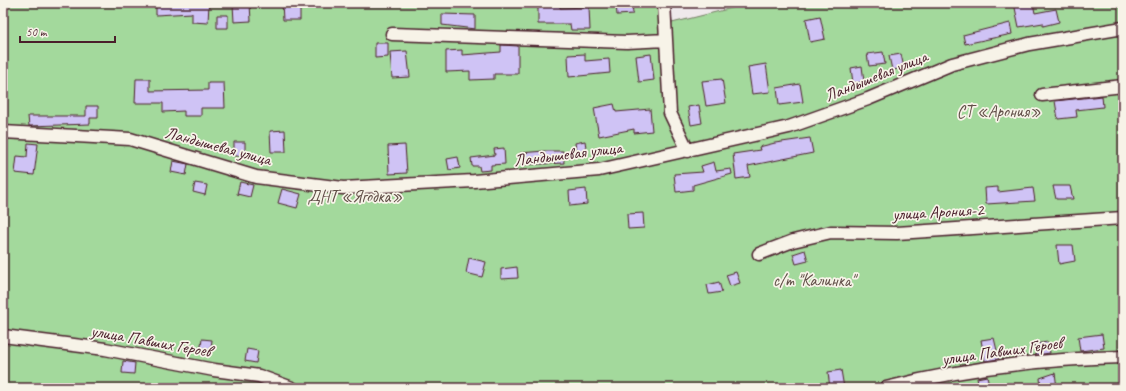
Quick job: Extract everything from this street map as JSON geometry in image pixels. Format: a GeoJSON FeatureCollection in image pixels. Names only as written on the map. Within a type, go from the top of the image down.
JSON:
{"type":"FeatureCollection","features":[{"type":"Feature","properties":{"kind":"street"},"geometry":{"type":"LineString","coordinates":[[664,3],[670,113],[688,151]]}},
{"type":"Feature","properties":{"kind":"street","name":"Ландышевая улица"},"geometry":{"type":"LineString","coordinates":[[3,132],[130,139],[256,176],[343,188],[474,181],[599,170],[789,127],[868,99],[952,64],[1029,44],[1123,28]]}},
{"type":"Feature","properties":{"kind":"street"},"geometry":{"type":"LineString","coordinates":[[392,34],[626,42],[666,40]]}},
{"type":"Feature","properties":{"kind":"street"},"geometry":{"type":"LineString","coordinates":[[1042,95],[1123,86]]}},
{"type":"Feature","properties":{"kind":"street","name":"улица Арония-2"},"geometry":{"type":"LineString","coordinates":[[759,254],[793,241],[831,232],[898,233],[1123,218]]}},
{"type":"Feature","properties":{"kind":"street","name":"улица Павших Героев"},"geometry":{"type":"LineString","coordinates":[[3,336],[105,349],[214,370],[259,376],[292,388]]}},
{"type":"Feature","properties":{"kind":"street","name":"улица Павших Героев"},"geometry":{"type":"LineString","coordinates":[[886,388],[1011,366],[1072,358],[1123,357]]}},
{"type":"Feature","properties":{"kind":"green space","name":"ДНТ «Ягодка»"},"geometry":{"type":"Polygon","coordinates":[[[3,3],[669,3],[672,23],[752,3],[1123,3],[1123,388],[3,388],[3,3]]]}},
{"type":"Feature","properties":{"kind":"building"},"geometry":{"type":"Polygon","coordinates":[[[156,3],[209,3],[208,23],[192,22],[192,13],[156,15],[156,3]]]}},
{"type":"Feature","properties":{"kind":"building"},"geometry":{"type":"Polygon","coordinates":[[[282,3],[300,3],[300,20],[283,20],[282,3]]]}},
{"type":"Feature","properties":{"kind":"building"},"geometry":{"type":"Polygon","coordinates":[[[538,3],[560,3],[560,8],[589,7],[590,30],[571,30],[570,24],[538,24],[538,3]]]}},
{"type":"Feature","properties":{"kind":"building"},"geometry":{"type":"Polygon","coordinates":[[[616,3],[632,3],[633,14],[617,15],[616,3]]]}},
{"type":"Feature","properties":{"kind":"building"},"geometry":{"type":"Polygon","coordinates":[[[1014,3],[1033,3],[1035,13],[1056,9],[1059,22],[1043,26],[1043,23],[1019,27],[1014,3]]]}},
{"type":"Feature","properties":{"kind":"building"},"geometry":{"type":"Polygon","coordinates":[[[233,4],[250,4],[251,21],[234,22],[233,4]]]}},
{"type":"Feature","properties":{"kind":"building"},"geometry":{"type":"Polygon","coordinates":[[[442,14],[475,15],[475,29],[442,25],[442,14]]]}},
{"type":"Feature","properties":{"kind":"building"},"geometry":{"type":"Polygon","coordinates":[[[217,15],[228,15],[228,28],[217,28],[217,15]]]}},
{"type":"Feature","properties":{"kind":"building"},"geometry":{"type":"Polygon","coordinates":[[[820,16],[825,39],[810,42],[806,19],[820,16]]]}},
{"type":"Feature","properties":{"kind":"building"},"geometry":{"type":"Polygon","coordinates":[[[1010,23],[1012,34],[965,44],[963,35],[1010,23]]]}},
{"type":"Feature","properties":{"kind":"building"},"geometry":{"type":"Polygon","coordinates":[[[375,43],[388,43],[388,57],[375,58],[375,43]]]}},
{"type":"Feature","properties":{"kind":"building"},"geometry":{"type":"Polygon","coordinates":[[[501,45],[518,46],[518,74],[494,74],[494,79],[470,80],[470,71],[446,72],[446,51],[462,50],[462,55],[501,52],[501,45]]]}},
{"type":"Feature","properties":{"kind":"building"},"geometry":{"type":"Polygon","coordinates":[[[407,51],[410,77],[392,78],[390,52],[407,51]]]}},
{"type":"Feature","properties":{"kind":"building"},"geometry":{"type":"Polygon","coordinates":[[[883,52],[885,64],[869,66],[867,54],[883,52]]]}},
{"type":"Feature","properties":{"kind":"building"},"geometry":{"type":"Polygon","coordinates":[[[585,54],[585,61],[609,59],[610,73],[569,77],[568,55],[585,54]]]}},
{"type":"Feature","properties":{"kind":"building"},"geometry":{"type":"Polygon","coordinates":[[[651,54],[654,80],[639,82],[636,56],[651,54]]]}},
{"type":"Feature","properties":{"kind":"building"},"geometry":{"type":"Polygon","coordinates":[[[901,54],[904,68],[892,70],[889,56],[901,54]]]}},
{"type":"Feature","properties":{"kind":"building"},"geometry":{"type":"Polygon","coordinates":[[[766,64],[770,92],[752,94],[748,67],[766,64]]]}},
{"type":"Feature","properties":{"kind":"building"},"geometry":{"type":"Polygon","coordinates":[[[862,66],[864,82],[853,83],[851,68],[862,66]]]}},
{"type":"Feature","properties":{"kind":"building"},"geometry":{"type":"Polygon","coordinates":[[[136,79],[150,79],[150,91],[208,90],[208,83],[224,83],[225,108],[201,108],[201,116],[184,116],[184,111],[163,112],[163,103],[135,103],[136,79]]]}},
{"type":"Feature","properties":{"kind":"building"},"geometry":{"type":"Polygon","coordinates":[[[722,79],[726,103],[706,106],[702,81],[722,79]]]}},
{"type":"Feature","properties":{"kind":"building"},"geometry":{"type":"Polygon","coordinates":[[[800,84],[803,102],[779,105],[777,88],[800,84]]]}},
{"type":"Feature","properties":{"kind":"building"},"geometry":{"type":"Polygon","coordinates":[[[1102,96],[1103,107],[1076,110],[1077,117],[1058,119],[1055,101],[1102,96]]]}},
{"type":"Feature","properties":{"kind":"building"},"geometry":{"type":"Polygon","coordinates":[[[614,104],[616,112],[650,109],[652,131],[634,133],[634,129],[599,136],[594,108],[614,104]]]}},
{"type":"Feature","properties":{"kind":"building"},"geometry":{"type":"Polygon","coordinates":[[[699,105],[702,123],[691,125],[688,107],[699,105]]]}},
{"type":"Feature","properties":{"kind":"building"},"geometry":{"type":"Polygon","coordinates":[[[86,106],[98,106],[98,118],[90,118],[90,124],[29,126],[28,116],[86,116],[86,106]]]}},
{"type":"Feature","properties":{"kind":"building"},"geometry":{"type":"Polygon","coordinates":[[[285,130],[286,152],[271,152],[270,131],[285,130]]]}},
{"type":"Feature","properties":{"kind":"building"},"geometry":{"type":"Polygon","coordinates":[[[810,138],[813,153],[748,166],[750,177],[736,179],[733,154],[760,150],[759,147],[775,143],[810,138]]]}},
{"type":"Feature","properties":{"kind":"building"},"geometry":{"type":"Polygon","coordinates":[[[585,141],[587,155],[577,156],[575,143],[585,141]]]}},
{"type":"Feature","properties":{"kind":"building"},"geometry":{"type":"Polygon","coordinates":[[[234,142],[245,142],[245,156],[234,156],[234,142]]]}},
{"type":"Feature","properties":{"kind":"building"},"geometry":{"type":"Polygon","coordinates":[[[28,143],[38,144],[34,175],[15,173],[17,156],[27,157],[28,143]]]}},
{"type":"Feature","properties":{"kind":"building"},"geometry":{"type":"Polygon","coordinates":[[[405,145],[407,173],[389,174],[388,146],[405,145]]]}},
{"type":"Feature","properties":{"kind":"building"},"geometry":{"type":"Polygon","coordinates":[[[504,148],[505,164],[491,165],[491,170],[480,171],[479,166],[472,166],[471,158],[495,155],[494,149],[504,148]]]}},
{"type":"Feature","properties":{"kind":"building"},"geometry":{"type":"Polygon","coordinates":[[[563,151],[564,163],[521,165],[520,153],[563,151]]]}},
{"type":"Feature","properties":{"kind":"building"},"geometry":{"type":"Polygon","coordinates":[[[458,157],[460,168],[449,170],[447,159],[458,157]]]}},
{"type":"Feature","properties":{"kind":"building"},"geometry":{"type":"Polygon","coordinates":[[[173,161],[188,164],[186,175],[171,172],[173,161]]]}},
{"type":"Feature","properties":{"kind":"building"},"geometry":{"type":"Polygon","coordinates":[[[714,162],[716,171],[731,169],[732,174],[693,185],[693,190],[676,192],[674,174],[703,172],[701,166],[714,162]]]}},
{"type":"Feature","properties":{"kind":"building"},"geometry":{"type":"Polygon","coordinates":[[[240,182],[253,185],[250,197],[237,194],[240,182]]]}},
{"type":"Feature","properties":{"kind":"building"},"geometry":{"type":"Polygon","coordinates":[[[195,183],[207,185],[205,195],[193,192],[195,183]]]}},
{"type":"Feature","properties":{"kind":"building"},"geometry":{"type":"Polygon","coordinates":[[[1053,186],[1070,186],[1073,199],[1056,199],[1053,186]]]}},
{"type":"Feature","properties":{"kind":"building"},"geometry":{"type":"Polygon","coordinates":[[[998,187],[998,192],[1033,188],[1035,201],[986,204],[985,188],[998,187]]]}},
{"type":"Feature","properties":{"kind":"building"},"geometry":{"type":"Polygon","coordinates":[[[282,189],[301,194],[297,208],[278,203],[282,189]]]}},
{"type":"Feature","properties":{"kind":"building"},"geometry":{"type":"Polygon","coordinates":[[[586,189],[587,204],[570,206],[569,191],[586,189]]]}},
{"type":"Feature","properties":{"kind":"building"},"geometry":{"type":"Polygon","coordinates":[[[643,213],[644,228],[628,229],[627,214],[643,213]]]}},
{"type":"Feature","properties":{"kind":"building"},"geometry":{"type":"Polygon","coordinates":[[[1057,245],[1073,245],[1075,261],[1059,264],[1057,245]]]}},
{"type":"Feature","properties":{"kind":"building"},"geometry":{"type":"Polygon","coordinates":[[[805,250],[808,261],[796,264],[793,254],[805,250]]]}},
{"type":"Feature","properties":{"kind":"building"},"geometry":{"type":"Polygon","coordinates":[[[469,258],[486,262],[482,277],[466,273],[469,258]]]}},
{"type":"Feature","properties":{"kind":"building"},"geometry":{"type":"Polygon","coordinates":[[[517,267],[518,278],[501,279],[501,269],[517,267]]]}},
{"type":"Feature","properties":{"kind":"building"},"geometry":{"type":"Polygon","coordinates":[[[736,272],[740,283],[730,286],[726,275],[736,272]]]}},
{"type":"Feature","properties":{"kind":"building"},"geometry":{"type":"Polygon","coordinates":[[[719,282],[722,292],[709,294],[707,285],[719,282]]]}},
{"type":"Feature","properties":{"kind":"building"},"geometry":{"type":"Polygon","coordinates":[[[1102,334],[1104,348],[1080,351],[1078,337],[1102,334]]]}},
{"type":"Feature","properties":{"kind":"building"},"geometry":{"type":"Polygon","coordinates":[[[994,338],[999,359],[985,361],[981,340],[994,338]]]}},
{"type":"Feature","properties":{"kind":"building"},"geometry":{"type":"Polygon","coordinates":[[[202,339],[212,340],[210,355],[200,353],[202,339]]]}},
{"type":"Feature","properties":{"kind":"building"},"geometry":{"type":"Polygon","coordinates":[[[1048,342],[1050,353],[1036,355],[1034,344],[1048,342]]]}},
{"type":"Feature","properties":{"kind":"building"},"geometry":{"type":"Polygon","coordinates":[[[247,349],[258,351],[256,363],[245,361],[247,349]]]}},
{"type":"Feature","properties":{"kind":"building"},"geometry":{"type":"Polygon","coordinates":[[[123,361],[135,363],[134,374],[122,373],[123,361]]]}},
{"type":"Feature","properties":{"kind":"building"},"geometry":{"type":"Polygon","coordinates":[[[841,370],[844,388],[830,388],[828,372],[841,370]]]}},
{"type":"Feature","properties":{"kind":"building"},"geometry":{"type":"Polygon","coordinates":[[[1055,373],[1057,388],[1041,388],[1040,378],[1055,373]]]}},
{"type":"Feature","properties":{"kind":"building"},"geometry":{"type":"Polygon","coordinates":[[[987,376],[989,387],[979,388],[977,378],[987,376]]]}},
{"type":"Feature","properties":{"kind":"park label","name":"СТ «Арония»"},"geometry":{"type":"Point","coordinates":[999,111]}},
{"type":"Feature","properties":{"kind":"park label","name":"с/т \"Калинка\""},"geometry":{"type":"Point","coordinates":[814,280]}}]}
